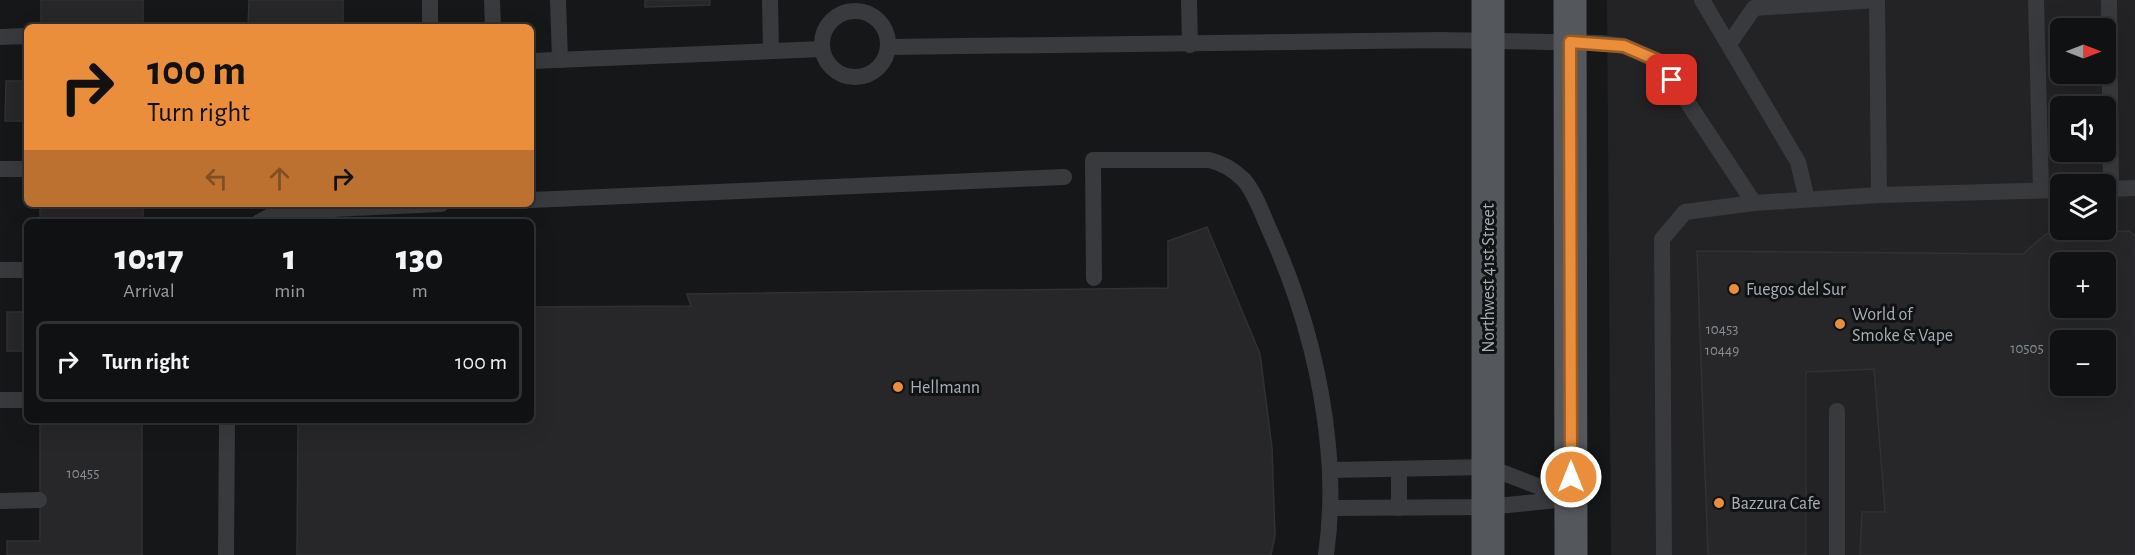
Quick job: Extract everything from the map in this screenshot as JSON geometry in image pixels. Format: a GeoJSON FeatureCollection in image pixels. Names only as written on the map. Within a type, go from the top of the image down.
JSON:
{"type":"FeatureCollection","features":[{"type":"Feature","properties":{"kind":"main road","name":"Northwest 41st Street"},"geometry":{"type":"LineString","coordinates":[[1488,0],[1488,555]]}},
{"type":"Feature","properties":{"kind":"main road"},"geometry":{"type":"LineString","coordinates":[[1570,0],[1571,555]]}},
{"type":"Feature","properties":{"kind":"lane"},"geometry":{"type":"LineString","coordinates":[[430,0],[430,24]]}},
{"type":"Feature","properties":{"kind":"lane"},"geometry":{"type":"LineString","coordinates":[[492,0],[493,24]]}},
{"type":"Feature","properties":{"kind":"lane"},"geometry":{"type":"LineString","coordinates":[[558,0],[560,60]]}},
{"type":"Feature","properties":{"kind":"lane"},"geometry":{"type":"LineString","coordinates":[[770,0],[771,51]]}},
{"type":"Feature","properties":{"kind":"lane"},"geometry":{"type":"LineString","coordinates":[[1189,0],[1190,45]]}},
{"type":"Feature","properties":{"kind":"lane"},"geometry":{"type":"LineString","coordinates":[[1702,0],[1798,162],[1807,199]]}},
{"type":"Feature","properties":{"kind":"lane"},"geometry":{"type":"LineString","coordinates":[[1729,44],[1754,4],[1876,0],[1879,195]]}},
{"type":"Feature","properties":{"kind":"lane"},"geometry":{"type":"LineString","coordinates":[[2036,0],[2041,190]]}},
{"type":"Feature","properties":{"kind":"lane"},"geometry":{"type":"LineString","coordinates":[[2108,174],[2109,0]]}},
{"type":"Feature","properties":{"kind":"lane"},"geometry":{"type":"LineString","coordinates":[[851,5],[878,20],[886,33],[888,47],[886,56],[874,72],[856,78],[838,73],[825,58],[822,49],[824,32],[829,24],[851,5]]}},
{"type":"Feature","properties":{"kind":"lane"},"geometry":{"type":"LineString","coordinates":[[0,37],[24,36]]}},
{"type":"Feature","properties":{"kind":"lane"},"geometry":{"type":"LineString","coordinates":[[888,47],[1488,40],[1624,46],[1661,62],[1754,203]]}},
{"type":"Feature","properties":{"kind":"lane"},"geometry":{"type":"LineString","coordinates":[[534,61],[822,49]]}},
{"type":"Feature","properties":{"kind":"lane"},"geometry":{"type":"LineString","coordinates":[[1094,278],[1092,160],[1198,158],[1217,162],[1234,171],[1245,182],[1263,215],[1300,309],[1321,389],[1330,470],[1331,508],[1326,555]]}},
{"type":"Feature","properties":{"kind":"lane"},"geometry":{"type":"LineString","coordinates":[[0,169],[24,169]]}},
{"type":"Feature","properties":{"kind":"lane"},"geometry":{"type":"LineString","coordinates":[[534,200],[1064,177]]}},
{"type":"Feature","properties":{"kind":"lane"},"geometry":{"type":"LineString","coordinates":[[2116,189],[2135,188]]}},
{"type":"Feature","properties":{"kind":"lane"},"geometry":{"type":"LineString","coordinates":[[1664,555],[1662,239],[1685,212],[1807,199],[2050,190]]}},
{"type":"Feature","properties":{"kind":"lane"},"geometry":{"type":"LineString","coordinates":[[265,219],[276,213],[289,211],[376,207]]}},
{"type":"Feature","properties":{"kind":"lane"},"geometry":{"type":"LineString","coordinates":[[0,270],[24,270]]}},
{"type":"Feature","properties":{"kind":"lane"},"geometry":{"type":"LineString","coordinates":[[0,400],[24,400]]}},
{"type":"Feature","properties":{"kind":"lane"},"geometry":{"type":"LineString","coordinates":[[1837,411],[1837,555]]}},
{"type":"Feature","properties":{"kind":"lane"},"geometry":{"type":"LineString","coordinates":[[226,555],[227,423]]}},
{"type":"Feature","properties":{"kind":"lane"},"geometry":{"type":"LineString","coordinates":[[1330,470],[1488,467],[1571,499]]}},
{"type":"Feature","properties":{"kind":"lane"},"geometry":{"type":"LineString","coordinates":[[1399,469],[1399,508]]}},
{"type":"Feature","properties":{"kind":"lane"},"geometry":{"type":"LineString","coordinates":[[1331,508],[1488,507],[1571,499]]}},
{"type":"Feature","properties":{"kind":"lane"},"geometry":{"type":"LineString","coordinates":[[0,501],[39,500]]}},
{"type":"Feature","properties":{"kind":"shaded area"},"geometry":{"type":"Polygon","coordinates":[[[1607,0],[2135,0],[2135,555],[1611,555],[1607,0]]]}},
{"type":"Feature","properties":{"kind":"building"},"geometry":{"type":"Polygon","coordinates":[[[41,0],[143,0],[143,24],[41,24],[41,0]]]}},
{"type":"Feature","properties":{"kind":"building"},"geometry":{"type":"Polygon","coordinates":[[[249,0],[343,0],[343,24],[248,24],[249,0]]]}},
{"type":"Feature","properties":{"kind":"building"},"geometry":{"type":"Polygon","coordinates":[[[645,0],[710,0],[710,5],[645,7],[645,0]]]}},
{"type":"Feature","properties":{"kind":"building"},"geometry":{"type":"Polygon","coordinates":[[[6,81],[24,81],[24,121],[5,121],[6,81]]]}},
{"type":"Feature","properties":{"kind":"building"},"geometry":{"type":"Polygon","coordinates":[[[40,207],[143,207],[143,219],[40,219],[40,207]]]}},
{"type":"Feature","properties":{"kind":"building","name":"Hellmann"},"geometry":{"type":"Polygon","coordinates":[[[1207,227],[1260,354],[1272,448],[1275,536],[1271,555],[297,555],[298,423],[534,423],[534,307],[691,306],[687,294],[1168,288],[1168,241],[1207,227]]]}},
{"type":"Feature","properties":{"kind":"building"},"geometry":{"type":"Polygon","coordinates":[[[2116,231],[2129,231],[2135,236],[2135,555],[1860,555],[1862,512],[1885,512],[1874,369],[1806,372],[1806,555],[1708,555],[1697,251],[2023,254],[2046,234],[2050,234],[2050,240],[2116,240],[2116,231]]]}},
{"type":"Feature","properties":{"kind":"building"},"geometry":{"type":"Polygon","coordinates":[[[7,312],[24,312],[24,351],[7,351],[7,312]]]}},
{"type":"Feature","properties":{"kind":"building"},"geometry":{"type":"Polygon","coordinates":[[[40,423],[142,423],[142,555],[7,555],[7,541],[40,541],[40,423]]]}},
{"type":"Feature","properties":{"kind":"place","name":"Fuegos del Sur"},"geometry":{"type":"Point","coordinates":[1734,289]}},
{"type":"Feature","properties":{"kind":"place","name":"World of Smoke & Vape"},"geometry":{"type":"Point","coordinates":[1840,324]}},
{"type":"Feature","properties":{"kind":"place","name":"Hellmann"},"geometry":{"type":"Point","coordinates":[898,387]}},
{"type":"Feature","properties":{"kind":"place","name":"Bazzura Cafe"},"geometry":{"type":"Point","coordinates":[1719,503]}},
{"type":"Feature","properties":{"kind":"route"},"geometry":{"type":"LineString","coordinates":[[1571,477],[1570,42],[1624,46],[1661,62],[1672,80]]}}]}
